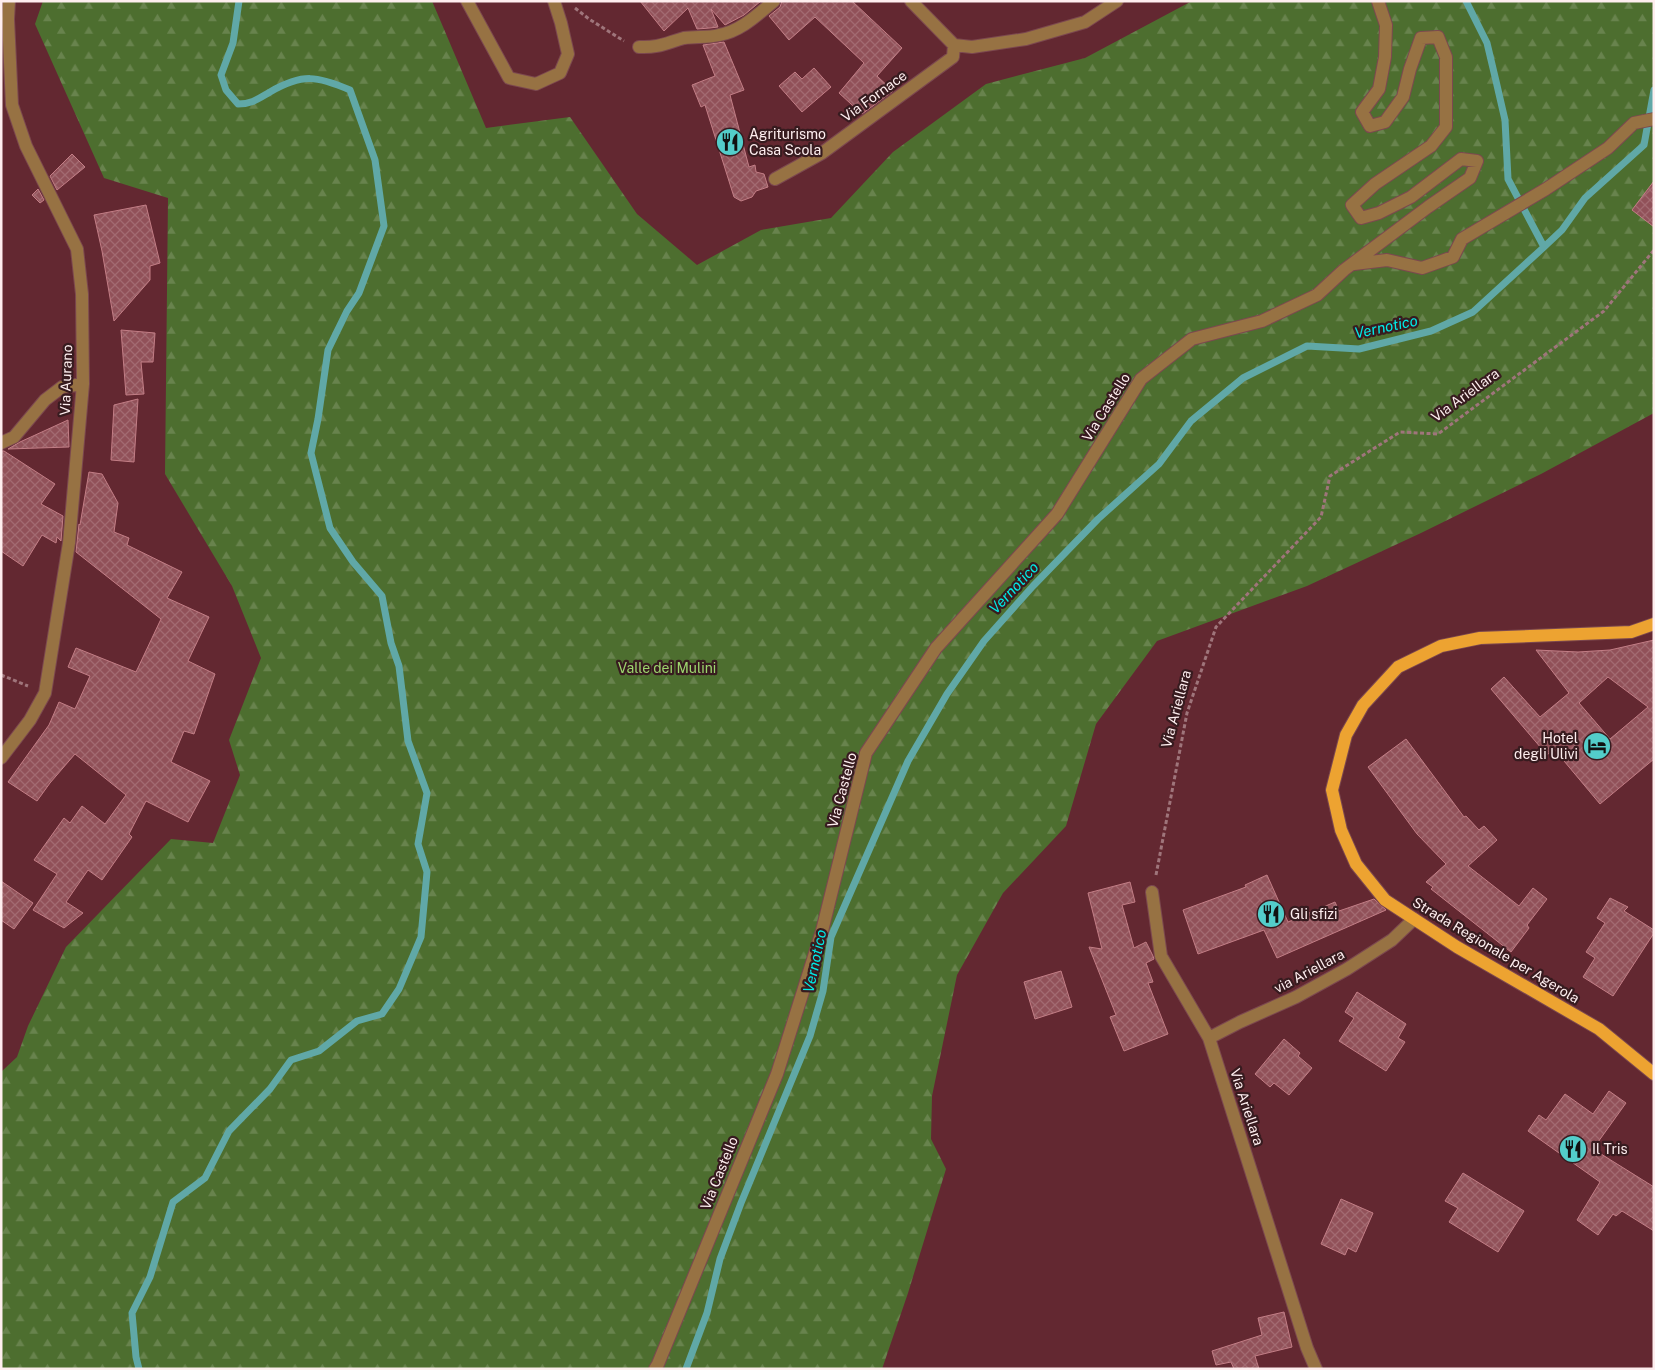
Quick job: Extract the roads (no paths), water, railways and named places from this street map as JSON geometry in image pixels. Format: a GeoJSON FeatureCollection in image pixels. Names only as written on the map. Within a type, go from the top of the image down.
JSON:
{"type":"FeatureCollection","features":[{"type":"Feature","properties":{"kind":"main road","name":"Strada Regionale per Agerola"},"geometry":{"type":"LineString","coordinates":[[1654,624],[1631,632],[1480,638],[1441,646],[1398,668],[1363,705],[1346,734],[1332,790],[1341,830],[1356,864],[1385,900],[1457,947],[1600,1029],[1654,1074]]}},
{"type":"Feature","properties":{"kind":"street","name":"Via Aurano"},"geometry":{"type":"LineString","coordinates":[[1,758],[30,720],[45,693],[69,543],[83,384],[82,294],[77,249],[26,146],[12,105],[8,19],[9,1]]}},
{"type":"Feature","properties":{"kind":"street"},"geometry":{"type":"LineString","coordinates":[[467,1],[509,78],[536,84],[560,73],[568,54],[554,1]]}},
{"type":"Feature","properties":{"kind":"street"},"geometry":{"type":"LineString","coordinates":[[639,47],[659,46],[685,38],[719,36],[738,30],[774,1]]}},
{"type":"Feature","properties":{"kind":"street"},"geometry":{"type":"LineString","coordinates":[[911,1],[954,45],[972,47],[1026,39],[1085,22],[1117,1]]}},
{"type":"Feature","properties":{"kind":"street","name":"Via Castello"},"geometry":{"type":"LineString","coordinates":[[655,1369],[777,1074],[822,931],[866,753],[936,648],[1057,514],[1141,379],[1192,339],[1262,321],[1317,295],[1352,265],[1428,207],[1470,178],[1477,161],[1461,159],[1412,197],[1379,213],[1361,218],[1352,205],[1375,184],[1431,146],[1446,127],[1446,57],[1438,37],[1421,38],[1410,69],[1404,97],[1384,122],[1370,126],[1362,112],[1379,89],[1385,56],[1386,25],[1378,1]]}},
{"type":"Feature","properties":{"kind":"street","name":"Via Fornace"},"geometry":{"type":"LineString","coordinates":[[775,179],[822,153],[953,57],[954,45]]}},
{"type":"Feature","properties":{"kind":"street"},"geometry":{"type":"LineString","coordinates":[[1352,265],[1387,260],[1422,268],[1452,258],[1462,239],[1608,148],[1634,123],[1654,119]]}},
{"type":"Feature","properties":{"kind":"street"},"geometry":{"type":"LineString","coordinates":[[1,443],[14,437],[45,400],[62,387],[83,384]]}},
{"type":"Feature","properties":{"kind":"street","name":"Via Ariellara"},"geometry":{"type":"LineString","coordinates":[[1152,892],[1161,956],[1209,1038],[1307,1348],[1316,1369]]}},
{"type":"Feature","properties":{"kind":"street","name":"via Ariellara"},"geometry":{"type":"LineString","coordinates":[[1209,1038],[1347,969],[1392,940],[1414,919]]}},
{"type":"Feature","properties":{"kind":"waterway"},"geometry":{"type":"LineString","coordinates":[[139,1369],[132,1313],[150,1277],[173,1202],[205,1178],[229,1131],[270,1089],[291,1060],[319,1051],[357,1021],[382,1014],[399,989],[421,937],[427,872],[418,844],[427,793],[408,741],[399,666],[391,643],[382,596],[353,562],[330,528],[311,453],[328,350],[347,311],[359,293],[384,226],[375,160],[350,90],[319,79],[301,79],[243,104],[238,104],[226,90],[221,75],[233,43],[239,1]]}},
{"type":"Feature","properties":{"kind":"waterway"},"geometry":{"type":"LineString","coordinates":[[1466,1],[1487,43],[1496,81],[1505,120],[1508,179],[1544,247]]}},
{"type":"Feature","properties":{"kind":"waterway","name":"Vernotico"},"geometry":{"type":"LineString","coordinates":[[686,1369],[707,1313],[720,1259],[810,1036],[823,991],[831,937],[908,761],[947,694],[984,641],[1033,586],[1098,519],[1159,464],[1191,421],[1243,378],[1307,346],[1359,349],[1431,331],[1473,312],[1562,230],[1585,198],[1644,145],[1654,90]]}},
{"type":"Feature","properties":{"kind":"place","name":"Agriturismo Casa Scola"},"geometry":{"type":"Point","coordinates":[730,142]}},
{"type":"Feature","properties":{"kind":"place","name":"Hotel degli Ulivi"},"geometry":{"type":"Point","coordinates":[1597,746]}},
{"type":"Feature","properties":{"kind":"place","name":"Gli sfizi"},"geometry":{"type":"Point","coordinates":[1271,914]}},
{"type":"Feature","properties":{"kind":"place","name":"Il Tris"},"geometry":{"type":"Point","coordinates":[1573,1149]}},
{"type":"Feature","properties":{"kind":"park label","name":"Valle dei Mulini"},"geometry":{"type":"Point","coordinates":[667,668]}}]}
